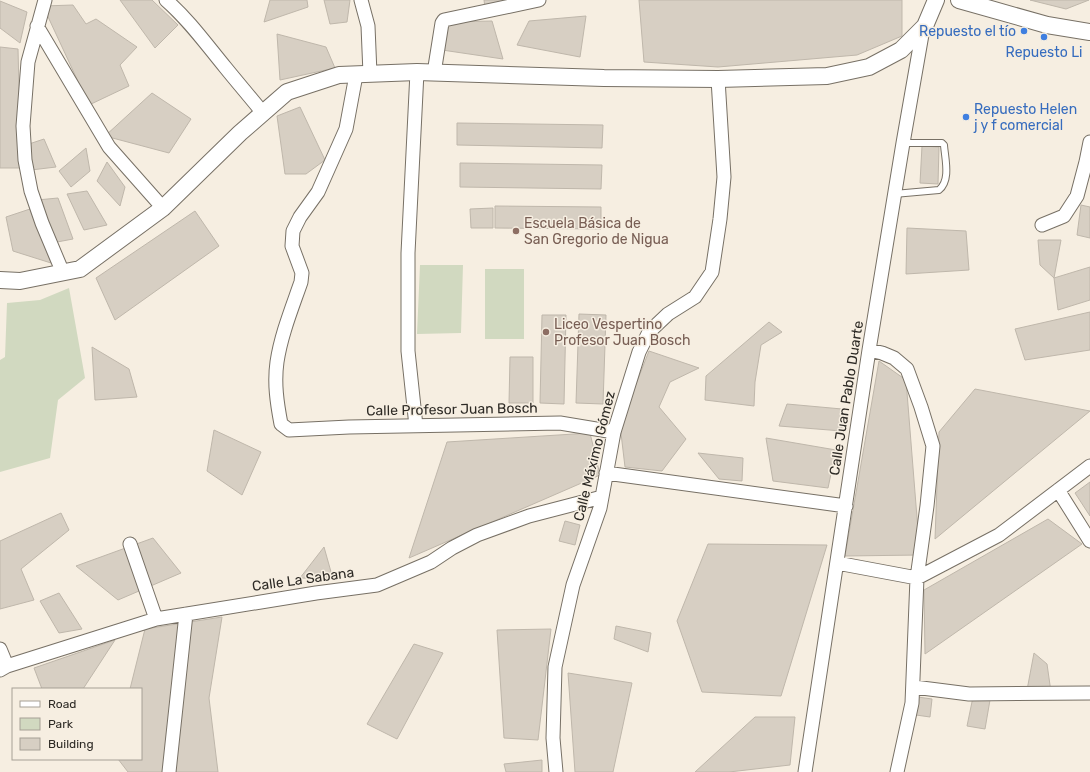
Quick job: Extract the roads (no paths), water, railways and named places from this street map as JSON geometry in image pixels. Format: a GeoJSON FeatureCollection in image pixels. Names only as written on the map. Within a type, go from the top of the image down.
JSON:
{"type":"FeatureCollection","features":[{"type":"Feature","properties":{"kind":"street"},"geometry":{"type":"LineString","coordinates":[[45,0],[28,62],[23,126],[25,160],[31,191],[42,223],[63,273]]}},
{"type":"Feature","properties":{"kind":"street"},"geometry":{"type":"LineString","coordinates":[[166,0],[179,11],[204,40],[263,113]]}},
{"type":"Feature","properties":{"kind":"street"},"geometry":{"type":"LineString","coordinates":[[361,0],[368,26],[363,75]]}},
{"type":"Feature","properties":{"kind":"street"},"geometry":{"type":"LineString","coordinates":[[434,73],[442,23],[444,20],[539,0]]}},
{"type":"Feature","properties":{"kind":"street"},"geometry":{"type":"LineString","coordinates":[[0,280],[20,281],[80,269],[163,208],[287,92],[340,75],[417,72],[604,78],[718,79],[827,76],[870,67],[901,50],[923,29],[936,0]]}},
{"type":"Feature","properties":{"kind":"street"},"geometry":{"type":"LineString","coordinates":[[959,0],[1047,25],[1090,32]]}},
{"type":"Feature","properties":{"kind":"street"},"geometry":{"type":"LineString","coordinates":[[37,26],[109,147],[163,208]]}},
{"type":"Feature","properties":{"kind":"street","name":"Calle Juan Pablo Duarte"},"geometry":{"type":"LineString","coordinates":[[805,772],[869,350],[894,194],[923,29]]}},
{"type":"Feature","properties":{"kind":"street"},"geometry":{"type":"LineString","coordinates":[[416,426],[408,350],[408,254],[417,72]]}},
{"type":"Feature","properties":{"kind":"street","name":"Calle Profesor Juan Bosch"},"geometry":{"type":"LineString","coordinates":[[363,75],[346,129],[318,192],[300,217],[293,230],[292,246],[302,273],[301,282],[283,336],[277,362],[276,390],[281,424],[289,430],[348,427],[560,423],[614,432]]}},
{"type":"Feature","properties":{"kind":"street","name":"Calle Máximo Gómez"},"geometry":{"type":"LineString","coordinates":[[556,772],[553,738],[555,667],[573,585],[600,508],[614,432],[639,352],[649,332],[668,314],[695,297],[712,272],[720,220],[724,177],[718,79]]}},
{"type":"Feature","properties":{"kind":"street"},"geometry":{"type":"LineString","coordinates":[[1042,225],[1064,216],[1077,196],[1090,142]]}},
{"type":"Feature","properties":{"kind":"street"},"geometry":{"type":"LineString","coordinates":[[869,350],[894,358],[907,369],[933,446],[927,506],[917,578],[914,687],[897,772]]}},
{"type":"Feature","properties":{"kind":"street"},"geometry":{"type":"LineString","coordinates":[[837,563],[917,578],[999,535],[1090,466]]}},
{"type":"Feature","properties":{"kind":"street"},"geometry":{"type":"LineString","coordinates":[[606,472],[846,506]]}},
{"type":"Feature","properties":{"kind":"street"},"geometry":{"type":"LineString","coordinates":[[1058,490],[1090,541]]}},
{"type":"Feature","properties":{"kind":"street","name":"Calle La Sabana"},"geometry":{"type":"LineString","coordinates":[[4,668],[156,619],[316,592],[377,585],[431,562],[452,548],[477,535],[529,516],[602,497]]}},
{"type":"Feature","properties":{"kind":"street"},"geometry":{"type":"LineString","coordinates":[[130,544],[156,619]]}},
{"type":"Feature","properties":{"kind":"street"},"geometry":{"type":"LineString","coordinates":[[169,772],[186,614]]}},
{"type":"Feature","properties":{"kind":"street"},"geometry":{"type":"LineString","coordinates":[[0,649],[4,668]]}},
{"type":"Feature","properties":{"kind":"street"},"geometry":{"type":"LineString","coordinates":[[914,687],[968,694],[1090,693]]}},
{"type":"Feature","properties":{"kind":"lane"},"geometry":{"type":"LineString","coordinates":[[894,194],[939,190],[943,187],[946,178],[944,145],[942,142],[903,143]]}},
{"type":"Feature","properties":{"kind":"place","name":"Repuesto el tío"},"geometry":{"type":"Point","coordinates":[1024,31]}},
{"type":"Feature","properties":{"kind":"place","name":"Repuesto Li"},"geometry":{"type":"Point","coordinates":[1044,37]}},
{"type":"Feature","properties":{"kind":"place","name":"Repuesto Helen j y f comercial"},"geometry":{"type":"Point","coordinates":[966,117]}},
{"type":"Feature","properties":{"kind":"place","name":"Escuela Básica de San Gregorio de Nigua"},"geometry":{"type":"Point","coordinates":[516,231]}},
{"type":"Feature","properties":{"kind":"place","name":"Liceo Vespertino Profesor Juan Bosch"},"geometry":{"type":"Point","coordinates":[546,332]}}]}
